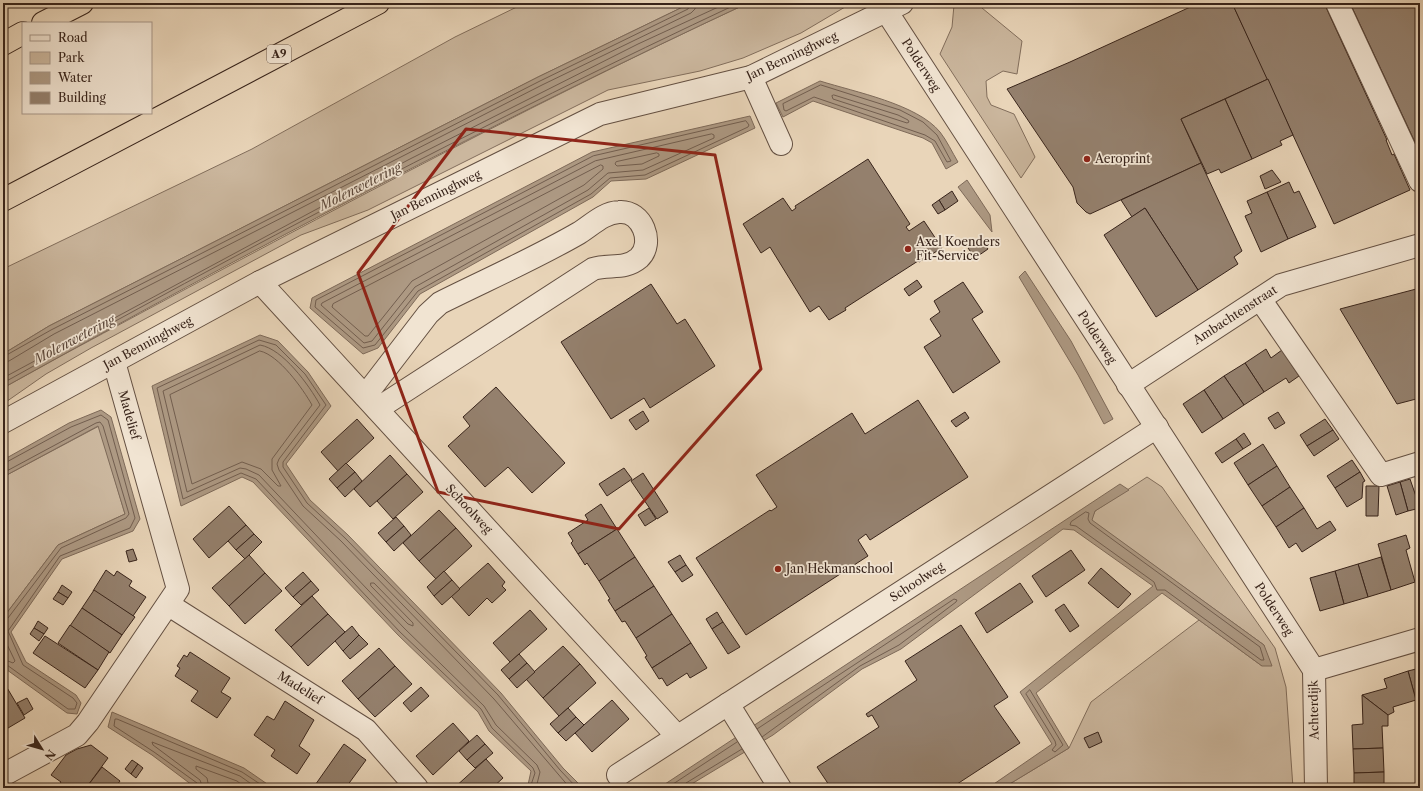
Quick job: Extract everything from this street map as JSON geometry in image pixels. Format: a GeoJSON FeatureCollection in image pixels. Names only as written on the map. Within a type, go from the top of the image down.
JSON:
{"type":"FeatureCollection","features":[{"type":"Feature","properties":{"kind":"highway"},"geometry":{"type":"LineString","coordinates":[[45,22],[82,3]]}},
{"type":"Feature","properties":{"kind":"highway","name":"A9"},"geometry":{"type":"LineString","coordinates":[[3,200],[378,3]]}},
{"type":"Feature","properties":{"kind":"highway"},"geometry":{"type":"LineString","coordinates":[[3,44],[22,34]]}},
{"type":"Feature","properties":{"kind":"street"},"geometry":{"type":"LineString","coordinates":[[1337,3],[1420,181]]}},
{"type":"Feature","properties":{"kind":"street","name":"Jan Benninghweg"},"geometry":{"type":"LineString","coordinates":[[3,422],[260,282],[600,114],[751,77],[890,6]]}},
{"type":"Feature","properties":{"kind":"street","name":"Polderweg"},"geometry":{"type":"LineString","coordinates":[[890,6],[1128,384],[1314,670]]}},
{"type":"Feature","properties":{"kind":"street"},"geometry":{"type":"LineString","coordinates":[[751,77],[781,144]]}},
{"type":"Feature","properties":{"kind":"street"},"geometry":{"type":"LineString","coordinates":[[620,212],[630,214],[638,219],[644,228],[647,244],[640,257],[628,265],[617,267],[602,266],[593,269],[371,403],[428,314],[440,303],[579,233],[606,215],[620,212]]}},
{"type":"Feature","properties":{"kind":"street","name":"Ambachtenstraat"},"geometry":{"type":"LineString","coordinates":[[1128,384],[1281,285],[1420,245]]}},
{"type":"Feature","properties":{"kind":"street","name":"Schoolweg"},"geometry":{"type":"LineString","coordinates":[[260,282],[678,736]]}},
{"type":"Feature","properties":{"kind":"street"},"geometry":{"type":"LineString","coordinates":[[1260,299],[1381,475],[1420,463]]}},
{"type":"Feature","properties":{"kind":"street","name":"Madelief"},"geometry":{"type":"LineString","coordinates":[[7,779],[77,735],[88,722],[169,605],[178,589],[114,362]]}},
{"type":"Feature","properties":{"kind":"street","name":"Schoolweg"},"geometry":{"type":"LineString","coordinates":[[618,775],[1157,427]]}},
{"type":"Feature","properties":{"kind":"street","name":"Madelief"},"geometry":{"type":"LineString","coordinates":[[169,605],[366,730],[417,788]]}},
{"type":"Feature","properties":{"kind":"street","name":"Achterdijk"},"geometry":{"type":"LineString","coordinates":[[1316,788],[1314,670],[1420,639]]}},
{"type":"Feature","properties":{"kind":"street"},"geometry":{"type":"LineString","coordinates":[[728,704],[780,788]]}},
{"type":"Feature","properties":{"kind":"highlighted area"},"geometry":{"type":"Polygon","coordinates":[[[466,129],[715,155],[761,369],[619,529],[438,492],[358,273],[466,129]]]}},
{"type":"Feature","properties":{"kind":"green space"},"geometry":{"type":"Polygon","coordinates":[[[525,3],[691,3],[538,77],[49,326],[3,354],[3,269],[252,149],[455,37],[525,3]]]}},
{"type":"Feature","properties":{"kind":"green space"},"geometry":{"type":"Polygon","coordinates":[[[748,3],[848,3],[845,7],[801,33],[743,58],[700,71],[608,90],[368,210],[301,235],[91,348],[46,374],[3,404],[3,388],[61,356],[316,219],[488,130],[661,44],[748,3]]]}},
{"type":"Feature","properties":{"kind":"green space"},"geometry":{"type":"Polygon","coordinates":[[[957,3],[991,3],[982,8],[1022,41],[1017,74],[1003,71],[986,81],[987,97],[991,105],[1014,114],[1035,157],[1021,178],[940,54],[952,27],[954,5],[957,3]]]}},
{"type":"Feature","properties":{"kind":"green space"},"geometry":{"type":"Polygon","coordinates":[[[99,426],[125,514],[58,545],[3,618],[3,477],[99,426]]]}},
{"type":"Feature","properties":{"kind":"green space"},"geometry":{"type":"Polygon","coordinates":[[[1147,477],[1162,487],[1275,648],[1286,687],[1293,788],[1003,788],[1069,748],[1091,702],[1199,620],[1262,666],[1264,645],[1091,520],[1095,511],[1147,477]]]}},
{"type":"Feature","properties":{"kind":"water","name":"Molenwetering"},"geometry":{"type":"Polygon","coordinates":[[[691,3],[748,3],[559,94],[372,189],[187,287],[3,388],[3,354],[49,326],[538,77],[691,3]]]}},
{"type":"Feature","properties":{"kind":"water"},"geometry":{"type":"Polygon","coordinates":[[[820,81],[901,106],[930,122],[940,132],[958,162],[946,169],[932,143],[923,138],[813,101],[783,117],[776,103],[820,81]]]}},
{"type":"Feature","properties":{"kind":"water"},"geometry":{"type":"Polygon","coordinates":[[[750,116],[755,128],[646,179],[611,181],[593,197],[420,294],[378,348],[363,354],[310,308],[312,298],[592,152],[750,116]]]}},
{"type":"Feature","properties":{"kind":"water"},"geometry":{"type":"Polygon","coordinates":[[[967,180],[990,215],[992,232],[958,187],[967,180]]]}},
{"type":"Feature","properties":{"kind":"water"},"geometry":{"type":"Polygon","coordinates":[[[1025,271],[1071,341],[1113,419],[1104,424],[1078,375],[1019,277],[1025,271]]]}},
{"type":"Feature","properties":{"kind":"water"},"geometry":{"type":"Polygon","coordinates":[[[260,335],[278,341],[308,372],[331,406],[286,464],[310,500],[348,535],[501,693],[563,768],[583,788],[524,788],[528,785],[531,771],[489,731],[478,712],[398,635],[253,482],[242,477],[181,506],[152,386],[260,335]]]}},
{"type":"Feature","properties":{"kind":"water"},"geometry":{"type":"Polygon","coordinates":[[[101,410],[111,417],[140,519],[133,531],[62,559],[11,632],[26,662],[76,695],[81,703],[77,714],[67,713],[3,667],[3,618],[58,545],[125,514],[98,426],[3,477],[3,460],[69,423],[101,410]]]}},
{"type":"Feature","properties":{"kind":"water"},"geometry":{"type":"Polygon","coordinates":[[[1120,484],[1129,490],[1095,511],[1092,520],[1264,645],[1272,666],[1262,666],[1162,593],[1036,693],[1069,748],[1003,788],[988,788],[1052,744],[1020,692],[1153,586],[1074,530],[1063,529],[901,649],[862,669],[773,735],[685,788],[659,788],[1120,484]]]}},
{"type":"Feature","properties":{"kind":"water"},"geometry":{"type":"Polygon","coordinates":[[[112,712],[244,768],[273,788],[196,788],[152,755],[108,727],[112,712]]]}},
{"type":"Feature","properties":{"kind":"building"},"geometry":{"type":"Polygon","coordinates":[[[1199,3],[1232,3],[1268,79],[1181,119],[1201,163],[1090,214],[1086,212],[1077,203],[1073,187],[1007,89],[1199,3]]]}},
{"type":"Feature","properties":{"kind":"building"},"geometry":{"type":"Polygon","coordinates":[[[1232,3],[1324,3],[1387,140],[1392,155],[1394,154],[1410,190],[1334,224],[1232,3]]]}},
{"type":"Feature","properties":{"kind":"building"},"geometry":{"type":"Polygon","coordinates":[[[1350,3],[1420,3],[1420,153],[1350,3]]]}},
{"type":"Feature","properties":{"kind":"building"},"geometry":{"type":"Polygon","coordinates":[[[1268,79],[1293,135],[1280,141],[1282,145],[1252,159],[1225,99],[1268,79]]]}},
{"type":"Feature","properties":{"kind":"building"},"geometry":{"type":"Polygon","coordinates":[[[1225,99],[1252,159],[1221,173],[1219,169],[1207,174],[1181,119],[1225,99]]]}},
{"type":"Feature","properties":{"kind":"building"},"geometry":{"type":"Polygon","coordinates":[[[868,159],[910,224],[906,227],[909,231],[924,221],[942,248],[919,262],[918,261],[829,320],[819,306],[810,312],[770,247],[761,253],[743,224],[783,198],[792,211],[796,208],[795,206],[868,159]]]}},
{"type":"Feature","properties":{"kind":"building"},"geometry":{"type":"Polygon","coordinates":[[[1201,163],[1242,251],[1234,257],[1238,264],[1198,290],[1145,208],[1132,217],[1121,200],[1201,163]]]}},
{"type":"Feature","properties":{"kind":"building"},"geometry":{"type":"Polygon","coordinates":[[[1272,170],[1281,182],[1265,189],[1260,176],[1272,170]]]}},
{"type":"Feature","properties":{"kind":"building"},"geometry":{"type":"Polygon","coordinates":[[[1289,182],[1294,193],[1299,191],[1316,227],[1288,239],[1267,192],[1289,182]]]}},
{"type":"Feature","properties":{"kind":"building"},"geometry":{"type":"Polygon","coordinates":[[[952,191],[958,201],[945,210],[939,200],[952,191]]]}},
{"type":"Feature","properties":{"kind":"building"},"geometry":{"type":"Polygon","coordinates":[[[1267,192],[1288,239],[1261,252],[1245,216],[1252,213],[1247,201],[1267,192]]]}},
{"type":"Feature","properties":{"kind":"building"},"geometry":{"type":"Polygon","coordinates":[[[939,200],[945,210],[938,214],[932,205],[939,200]]]}},
{"type":"Feature","properties":{"kind":"building"},"geometry":{"type":"Polygon","coordinates":[[[1145,208],[1198,290],[1156,317],[1104,235],[1145,208]]]}},
{"type":"Feature","properties":{"kind":"building"},"geometry":{"type":"Polygon","coordinates":[[[981,239],[988,249],[975,258],[968,248],[981,239]]]}},
{"type":"Feature","properties":{"kind":"building"},"geometry":{"type":"Polygon","coordinates":[[[917,280],[922,287],[909,296],[904,289],[917,280]]]}},
{"type":"Feature","properties":{"kind":"building"},"geometry":{"type":"Polygon","coordinates":[[[963,282],[983,312],[972,319],[1000,362],[953,393],[924,347],[941,336],[930,319],[940,312],[934,301],[963,282]]]}},
{"type":"Feature","properties":{"kind":"building"},"geometry":{"type":"Polygon","coordinates":[[[651,284],[677,324],[685,319],[715,366],[650,408],[644,398],[611,419],[561,342],[651,284]]]}},
{"type":"Feature","properties":{"kind":"building"},"geometry":{"type":"Polygon","coordinates":[[[1420,288],[1420,398],[1397,404],[1340,309],[1420,288]]]}},
{"type":"Feature","properties":{"kind":"building"},"geometry":{"type":"Polygon","coordinates":[[[1266,349],[1271,358],[1282,350],[1299,376],[1289,383],[1286,378],[1264,392],[1245,363],[1266,349]]]}},
{"type":"Feature","properties":{"kind":"building"},"geometry":{"type":"Polygon","coordinates":[[[1245,363],[1264,392],[1244,405],[1224,376],[1245,363]]]}},
{"type":"Feature","properties":{"kind":"building"},"geometry":{"type":"Polygon","coordinates":[[[1224,376],[1244,405],[1223,419],[1204,390],[1224,376]]]}},
{"type":"Feature","properties":{"kind":"building"},"geometry":{"type":"Polygon","coordinates":[[[496,387],[565,463],[532,493],[508,467],[485,487],[448,446],[470,426],[463,417],[496,387]]]}},
{"type":"Feature","properties":{"kind":"building"},"geometry":{"type":"Polygon","coordinates":[[[1204,390],[1223,419],[1202,433],[1183,404],[1204,390]]]}},
{"type":"Feature","properties":{"kind":"building"},"geometry":{"type":"Polygon","coordinates":[[[918,400],[968,477],[870,540],[866,534],[858,540],[868,556],[746,635],[696,558],[777,507],[756,475],[852,413],[865,434],[918,400]]]}},
{"type":"Feature","properties":{"kind":"building"},"geometry":{"type":"Polygon","coordinates":[[[643,411],[649,421],[636,430],[629,420],[643,411]]]}},
{"type":"Feature","properties":{"kind":"building"},"geometry":{"type":"Polygon","coordinates":[[[965,412],[969,418],[956,427],[951,421],[965,412]]]}},
{"type":"Feature","properties":{"kind":"building"},"geometry":{"type":"Polygon","coordinates":[[[1278,412],[1285,423],[1275,429],[1268,418],[1278,412]]]}},
{"type":"Feature","properties":{"kind":"building"},"geometry":{"type":"Polygon","coordinates":[[[357,419],[374,438],[338,471],[321,452],[357,419]]]}},
{"type":"Feature","properties":{"kind":"building"},"geometry":{"type":"Polygon","coordinates":[[[1325,419],[1333,430],[1307,446],[1300,435],[1325,419]]]}},
{"type":"Feature","properties":{"kind":"building"},"geometry":{"type":"Polygon","coordinates":[[[1333,430],[1339,439],[1314,456],[1307,446],[1333,430]]]}},
{"type":"Feature","properties":{"kind":"building"},"geometry":{"type":"Polygon","coordinates":[[[1244,433],[1251,444],[1243,449],[1236,439],[1244,433]]]}},
{"type":"Feature","properties":{"kind":"building"},"geometry":{"type":"Polygon","coordinates":[[[1236,439],[1243,449],[1222,463],[1215,453],[1236,439]]]}},
{"type":"Feature","properties":{"kind":"building"},"geometry":{"type":"Polygon","coordinates":[[[1263,444],[1277,466],[1248,485],[1234,463],[1263,444]]]}},
{"type":"Feature","properties":{"kind":"building"},"geometry":{"type":"Polygon","coordinates":[[[390,455],[407,474],[370,507],[354,489],[390,455]]]}},
{"type":"Feature","properties":{"kind":"building"},"geometry":{"type":"Polygon","coordinates":[[[1352,460],[1360,472],[1335,488],[1327,476],[1352,460]]]}},
{"type":"Feature","properties":{"kind":"building"},"geometry":{"type":"Polygon","coordinates":[[[346,463],[355,472],[337,488],[329,479],[346,463]]]}},
{"type":"Feature","properties":{"kind":"building"},"geometry":{"type":"Polygon","coordinates":[[[1277,466],[1290,487],[1262,506],[1248,485],[1277,466]]]}},
{"type":"Feature","properties":{"kind":"building"},"geometry":{"type":"Polygon","coordinates":[[[624,468],[632,479],[607,496],[599,484],[624,468]]]}},
{"type":"Feature","properties":{"kind":"building"},"geometry":{"type":"Polygon","coordinates":[[[355,472],[362,481],[345,497],[337,488],[355,472]]]}},
{"type":"Feature","properties":{"kind":"building"},"geometry":{"type":"Polygon","coordinates":[[[1360,472],[1365,481],[1363,482],[1362,498],[1347,507],[1335,488],[1360,472]]]}},
{"type":"Feature","properties":{"kind":"building"},"geometry":{"type":"Polygon","coordinates":[[[643,473],[668,512],[657,519],[631,481],[643,473]]]}},
{"type":"Feature","properties":{"kind":"building"},"geometry":{"type":"Polygon","coordinates":[[[407,474],[423,492],[393,519],[377,501],[407,474]]]}},
{"type":"Feature","properties":{"kind":"building"},"geometry":{"type":"Polygon","coordinates":[[[1410,479],[1420,508],[1408,511],[1400,482],[1410,479]]]}},
{"type":"Feature","properties":{"kind":"building"},"geometry":{"type":"Polygon","coordinates":[[[1400,482],[1408,511],[1396,515],[1387,486],[1400,482]]]}},
{"type":"Feature","properties":{"kind":"building"},"geometry":{"type":"Polygon","coordinates":[[[1366,486],[1379,486],[1378,516],[1366,516],[1366,486]]]}},
{"type":"Feature","properties":{"kind":"building"},"geometry":{"type":"Polygon","coordinates":[[[1290,487],[1304,508],[1276,527],[1262,506],[1290,487]]]}},
{"type":"Feature","properties":{"kind":"building"},"geometry":{"type":"Polygon","coordinates":[[[601,504],[617,529],[578,554],[571,543],[573,541],[568,533],[588,520],[585,515],[601,504]]]}},
{"type":"Feature","properties":{"kind":"building"},"geometry":{"type":"Polygon","coordinates":[[[229,506],[246,525],[209,558],[193,539],[229,506]]]}},
{"type":"Feature","properties":{"kind":"building"},"geometry":{"type":"Polygon","coordinates":[[[649,508],[656,519],[645,526],[638,515],[649,508]]]}},
{"type":"Feature","properties":{"kind":"building"},"geometry":{"type":"Polygon","coordinates":[[[1304,508],[1317,529],[1330,521],[1336,530],[1302,552],[1296,543],[1289,548],[1276,527],[1304,508]]]}},
{"type":"Feature","properties":{"kind":"building"},"geometry":{"type":"Polygon","coordinates":[[[439,510],[456,528],[419,561],[403,543],[439,510]]]}},
{"type":"Feature","properties":{"kind":"building"},"geometry":{"type":"Polygon","coordinates":[[[396,517],[404,526],[386,542],[378,533],[396,517]]]}},
{"type":"Feature","properties":{"kind":"building"},"geometry":{"type":"Polygon","coordinates":[[[246,525],[254,534],[236,550],[228,541],[246,525]]]}},
{"type":"Feature","properties":{"kind":"building"},"geometry":{"type":"Polygon","coordinates":[[[404,526],[411,535],[394,551],[386,542],[404,526]]]}},
{"type":"Feature","properties":{"kind":"building"},"geometry":{"type":"Polygon","coordinates":[[[456,528],[472,546],[436,579],[419,561],[456,528]]]}},
{"type":"Feature","properties":{"kind":"building"},"geometry":{"type":"Polygon","coordinates":[[[617,529],[635,557],[599,581],[587,563],[585,565],[578,554],[617,529]]]}},
{"type":"Feature","properties":{"kind":"building"},"geometry":{"type":"Polygon","coordinates":[[[254,534],[262,542],[245,559],[236,550],[254,534]]]}},
{"type":"Feature","properties":{"kind":"building"},"geometry":{"type":"Polygon","coordinates":[[[1406,535],[1410,548],[1406,550],[1415,582],[1391,590],[1378,544],[1406,535]]]}},
{"type":"Feature","properties":{"kind":"building"},"geometry":{"type":"Polygon","coordinates":[[[133,549],[137,560],[129,562],[126,551],[133,549]]]}},
{"type":"Feature","properties":{"kind":"building"},"geometry":{"type":"Polygon","coordinates":[[[1071,550],[1085,570],[1046,597],[1032,576],[1071,550]]]}},
{"type":"Feature","properties":{"kind":"building"},"geometry":{"type":"Polygon","coordinates":[[[249,555],[265,573],[229,606],[212,588],[249,555]]]}},
{"type":"Feature","properties":{"kind":"building"},"geometry":{"type":"Polygon","coordinates":[[[680,555],[686,565],[675,572],[668,562],[680,555]]]}},
{"type":"Feature","properties":{"kind":"building"},"geometry":{"type":"Polygon","coordinates":[[[635,557],[654,586],[615,611],[608,600],[610,599],[599,581],[635,557]]]}},
{"type":"Feature","properties":{"kind":"building"},"geometry":{"type":"Polygon","coordinates":[[[1381,557],[1391,590],[1368,597],[1358,564],[1381,557]]]}},
{"type":"Feature","properties":{"kind":"building"},"geometry":{"type":"Polygon","coordinates":[[[488,563],[505,582],[502,586],[506,590],[492,603],[487,598],[469,616],[451,596],[488,563]]]}},
{"type":"Feature","properties":{"kind":"building"},"geometry":{"type":"Polygon","coordinates":[[[1358,564],[1368,597],[1344,604],[1335,571],[1358,564]]]}},
{"type":"Feature","properties":{"kind":"building"},"geometry":{"type":"Polygon","coordinates":[[[686,565],[693,575],[682,582],[675,572],[686,565]]]}},
{"type":"Feature","properties":{"kind":"building"},"geometry":{"type":"Polygon","coordinates":[[[1101,568],[1131,594],[1118,608],[1088,583],[1101,568]]]}},
{"type":"Feature","properties":{"kind":"building"},"geometry":{"type":"Polygon","coordinates":[[[106,570],[114,576],[117,571],[132,581],[129,586],[146,597],[133,616],[93,591],[106,570]]]}},
{"type":"Feature","properties":{"kind":"building"},"geometry":{"type":"Polygon","coordinates":[[[444,571],[452,580],[434,596],[427,587],[444,571]]]}},
{"type":"Feature","properties":{"kind":"building"},"geometry":{"type":"Polygon","coordinates":[[[1335,571],[1344,604],[1320,611],[1310,578],[1335,571]]]}},
{"type":"Feature","properties":{"kind":"building"},"geometry":{"type":"Polygon","coordinates":[[[303,572],[311,581],[293,597],[285,588],[303,572]]]}},
{"type":"Feature","properties":{"kind":"building"},"geometry":{"type":"Polygon","coordinates":[[[265,573],[282,591],[245,624],[229,606],[265,573]]]}},
{"type":"Feature","properties":{"kind":"building"},"geometry":{"type":"Polygon","coordinates":[[[452,580],[460,589],[442,605],[434,596],[452,580]]]}},
{"type":"Feature","properties":{"kind":"building"},"geometry":{"type":"Polygon","coordinates":[[[311,581],[319,590],[301,605],[293,597],[311,581]]]}},
{"type":"Feature","properties":{"kind":"building"},"geometry":{"type":"Polygon","coordinates":[[[1020,583],[1033,602],[987,633],[975,613],[1020,583]]]}},
{"type":"Feature","properties":{"kind":"building"},"geometry":{"type":"Polygon","coordinates":[[[62,585],[72,592],[68,598],[58,592],[62,585]]]}},
{"type":"Feature","properties":{"kind":"building"},"geometry":{"type":"Polygon","coordinates":[[[654,586],[672,614],[636,638],[625,621],[622,622],[615,611],[654,586]]]}},
{"type":"Feature","properties":{"kind":"building"},"geometry":{"type":"Polygon","coordinates":[[[94,590],[135,617],[122,635],[82,608],[94,590]]]}},
{"type":"Feature","properties":{"kind":"building"},"geometry":{"type":"Polygon","coordinates":[[[58,592],[68,598],[63,605],[53,599],[58,592]]]}},
{"type":"Feature","properties":{"kind":"building"},"geometry":{"type":"Polygon","coordinates":[[[312,596],[328,614],[291,647],[275,630],[312,596]]]}},
{"type":"Feature","properties":{"kind":"building"},"geometry":{"type":"Polygon","coordinates":[[[1064,604],[1079,626],[1070,632],[1055,610],[1064,604]]]}},
{"type":"Feature","properties":{"kind":"building"},"geometry":{"type":"Polygon","coordinates":[[[82,608],[122,635],[110,653],[70,626],[82,608]]]}},
{"type":"Feature","properties":{"kind":"building"},"geometry":{"type":"Polygon","coordinates":[[[530,610],[547,629],[510,662],[493,643],[530,610]]]}},
{"type":"Feature","properties":{"kind":"building"},"geometry":{"type":"Polygon","coordinates":[[[717,612],[723,622],[712,629],[706,619],[717,612]]]}},
{"type":"Feature","properties":{"kind":"building"},"geometry":{"type":"Polygon","coordinates":[[[328,614],[345,632],[308,666],[291,647],[328,614]]]}},
{"type":"Feature","properties":{"kind":"building"},"geometry":{"type":"Polygon","coordinates":[[[672,614],[691,643],[652,668],[645,657],[647,656],[636,638],[672,614]]]}},
{"type":"Feature","properties":{"kind":"building"},"geometry":{"type":"Polygon","coordinates":[[[38,621],[48,628],[44,634],[34,628],[38,621]]]}},
{"type":"Feature","properties":{"kind":"building"},"geometry":{"type":"Polygon","coordinates":[[[723,622],[740,647],[728,654],[712,629],[723,622]]]}},
{"type":"Feature","properties":{"kind":"building"},"geometry":{"type":"Polygon","coordinates":[[[70,625],[109,652],[98,670],[58,643],[70,625]]]}},
{"type":"Feature","properties":{"kind":"building"},"geometry":{"type":"Polygon","coordinates":[[[961,625],[1008,697],[994,706],[1020,743],[951,788],[831,788],[817,767],[879,727],[872,715],[868,717],[866,714],[917,680],[905,661],[961,625]]]}},
{"type":"Feature","properties":{"kind":"building"},"geometry":{"type":"Polygon","coordinates":[[[352,626],[359,635],[343,651],[335,641],[352,626]]]}},
{"type":"Feature","properties":{"kind":"building"},"geometry":{"type":"Polygon","coordinates":[[[34,628],[44,634],[39,641],[30,634],[34,628]]]}},
{"type":"Feature","properties":{"kind":"building"},"geometry":{"type":"Polygon","coordinates":[[[359,635],[368,644],[350,659],[343,651],[359,635]]]}},
{"type":"Feature","properties":{"kind":"building"},"geometry":{"type":"Polygon","coordinates":[[[45,636],[98,670],[85,688],[33,653],[45,636]]]}},
{"type":"Feature","properties":{"kind":"building"},"geometry":{"type":"Polygon","coordinates":[[[691,643],[707,668],[690,678],[687,673],[667,686],[662,678],[659,679],[652,668],[691,643]]]}},
{"type":"Feature","properties":{"kind":"building"},"geometry":{"type":"Polygon","coordinates":[[[563,646],[580,664],[543,698],[526,679],[563,646]]]}},
{"type":"Feature","properties":{"kind":"building"},"geometry":{"type":"Polygon","coordinates":[[[379,648],[395,666],[358,699],[342,681],[379,648]]]}},
{"type":"Feature","properties":{"kind":"building"},"geometry":{"type":"Polygon","coordinates":[[[190,652],[230,678],[221,692],[231,698],[217,718],[191,701],[198,691],[175,676],[180,668],[177,666],[184,655],[187,657],[190,652]]]}},
{"type":"Feature","properties":{"kind":"building"},"geometry":{"type":"Polygon","coordinates":[[[519,654],[527,663],[509,679],[501,670],[519,654]]]}},
{"type":"Feature","properties":{"kind":"building"},"geometry":{"type":"Polygon","coordinates":[[[527,663],[535,672],[517,688],[509,679],[527,663]]]}},
{"type":"Feature","properties":{"kind":"building"},"geometry":{"type":"Polygon","coordinates":[[[580,664],[596,683],[559,716],[543,698],[580,664]]]}},
{"type":"Feature","properties":{"kind":"building"},"geometry":{"type":"Polygon","coordinates":[[[395,666],[412,684],[375,717],[358,699],[395,666]]]}},
{"type":"Feature","properties":{"kind":"building"},"geometry":{"type":"Polygon","coordinates":[[[1420,668],[1420,699],[1416,700],[1408,671],[1420,668]]]}},
{"type":"Feature","properties":{"kind":"building"},"geometry":{"type":"Polygon","coordinates":[[[1408,671],[1416,700],[1393,707],[1394,712],[1388,715],[1362,695],[1387,688],[1384,679],[1408,671]]]}},
{"type":"Feature","properties":{"kind":"building"},"geometry":{"type":"Polygon","coordinates":[[[3,681],[25,718],[3,731],[3,681]]]}},
{"type":"Feature","properties":{"kind":"building"},"geometry":{"type":"Polygon","coordinates":[[[421,687],[429,696],[411,712],[403,703],[421,687]]]}},
{"type":"Feature","properties":{"kind":"building"},"geometry":{"type":"Polygon","coordinates":[[[1362,695],[1388,715],[1388,726],[1382,726],[1383,748],[1353,749],[1352,725],[1363,724],[1362,695]]]}},
{"type":"Feature","properties":{"kind":"building"},"geometry":{"type":"Polygon","coordinates":[[[27,698],[33,709],[24,715],[17,703],[27,698]]]}},
{"type":"Feature","properties":{"kind":"building"},"geometry":{"type":"Polygon","coordinates":[[[612,700],[629,719],[592,752],[575,733],[612,700]]]}},
{"type":"Feature","properties":{"kind":"building"},"geometry":{"type":"Polygon","coordinates":[[[285,701],[314,720],[299,746],[310,754],[297,774],[271,756],[275,750],[254,735],[267,716],[274,720],[285,701]]]}},
{"type":"Feature","properties":{"kind":"building"},"geometry":{"type":"Polygon","coordinates":[[[568,708],[576,717],[558,733],[550,724],[568,708]]]}},
{"type":"Feature","properties":{"kind":"building"},"geometry":{"type":"Polygon","coordinates":[[[576,717],[584,725],[566,741],[558,733],[576,717]]]}},
{"type":"Feature","properties":{"kind":"building"},"geometry":{"type":"Polygon","coordinates":[[[453,723],[469,741],[433,775],[416,756],[453,723]]]}},
{"type":"Feature","properties":{"kind":"building"},"geometry":{"type":"Polygon","coordinates":[[[1098,732],[1102,742],[1089,748],[1084,738],[1098,732]]]}},
{"type":"Feature","properties":{"kind":"building"},"geometry":{"type":"Polygon","coordinates":[[[477,735],[485,744],[467,760],[459,751],[477,735]]]}},
{"type":"Feature","properties":{"kind":"building"},"geometry":{"type":"Polygon","coordinates":[[[344,744],[366,760],[347,786],[350,788],[313,788],[344,744]]]}},
{"type":"Feature","properties":{"kind":"building"},"geometry":{"type":"Polygon","coordinates":[[[485,744],[493,753],[475,768],[467,760],[485,744]]]}},
{"type":"Feature","properties":{"kind":"building"},"geometry":{"type":"Polygon","coordinates":[[[91,745],[108,758],[86,788],[57,788],[61,782],[51,775],[66,755],[77,749],[91,745]]]}},
{"type":"Feature","properties":{"kind":"building"},"geometry":{"type":"Polygon","coordinates":[[[1383,748],[1384,772],[1354,773],[1353,749],[1383,748]]]}},
{"type":"Feature","properties":{"kind":"building"},"geometry":{"type":"Polygon","coordinates":[[[486,759],[503,778],[492,788],[454,788],[486,759]]]}},
{"type":"Feature","properties":{"kind":"building"},"geometry":{"type":"Polygon","coordinates":[[[132,760],[138,764],[131,774],[125,769],[132,760]]]}},
{"type":"Feature","properties":{"kind":"building"},"geometry":{"type":"Polygon","coordinates":[[[138,764],[143,768],[136,778],[131,774],[138,764]]]}},
{"type":"Feature","properties":{"kind":"building"},"geometry":{"type":"Polygon","coordinates":[[[102,767],[120,781],[115,788],[86,788],[102,767]]]}},
{"type":"Feature","properties":{"kind":"building"},"geometry":{"type":"Polygon","coordinates":[[[1384,772],[1384,788],[1354,788],[1354,773],[1384,772]]]}},
{"type":"Feature","properties":{"kind":"place","name":"Aeroprint"},"geometry":{"type":"Point","coordinates":[1087,159]}},
{"type":"Feature","properties":{"kind":"place","name":"Axel Koenders Fit-Service"},"geometry":{"type":"Point","coordinates":[908,249]}},
{"type":"Feature","properties":{"kind":"place","name":"Jan Hekmanschool"},"geometry":{"type":"Point","coordinates":[778,569]}}]}
